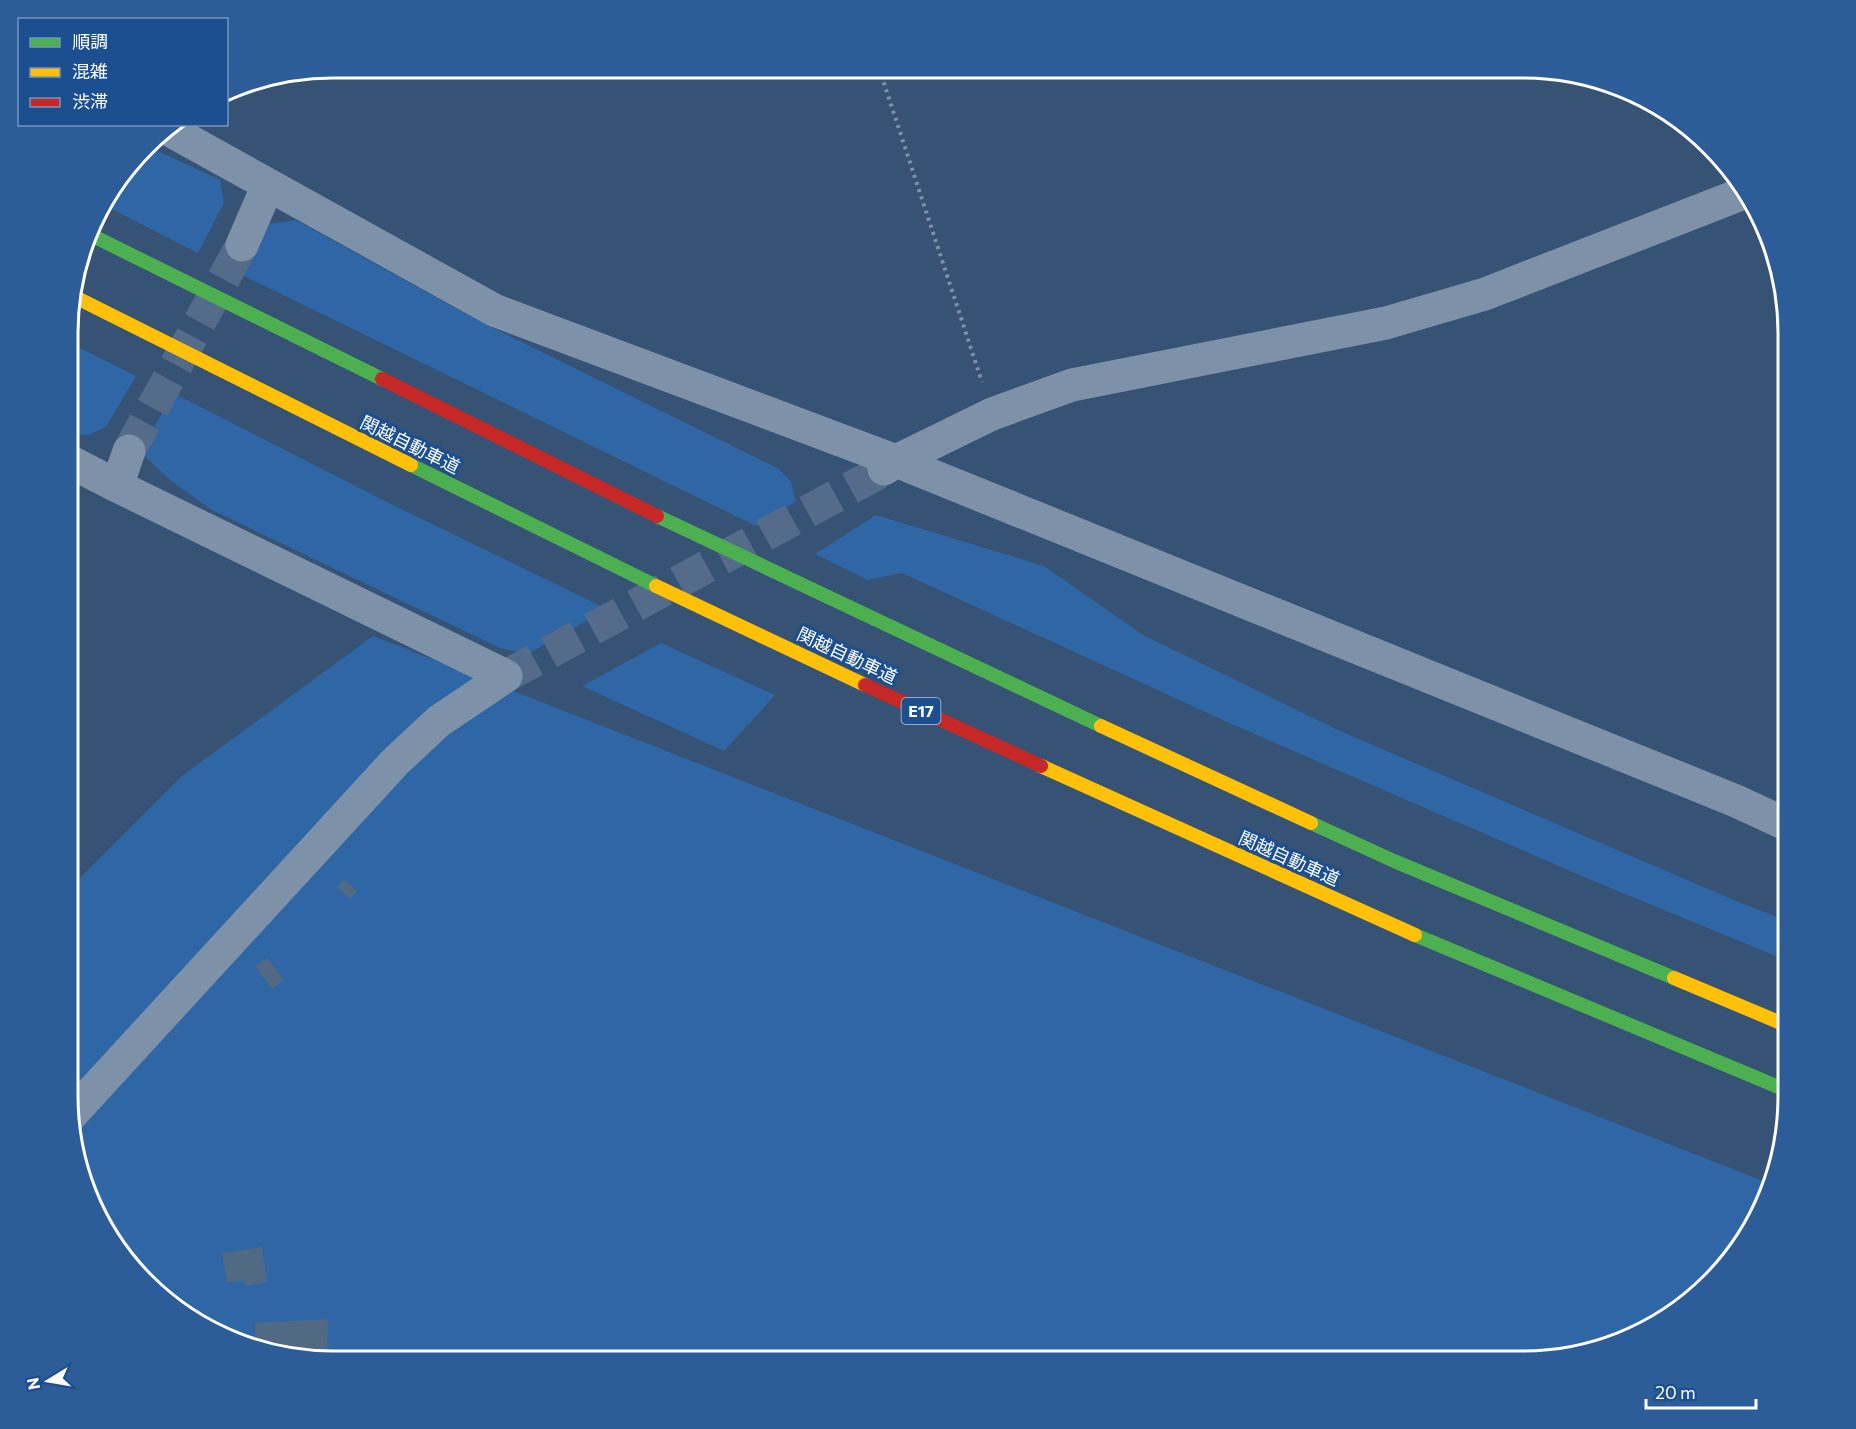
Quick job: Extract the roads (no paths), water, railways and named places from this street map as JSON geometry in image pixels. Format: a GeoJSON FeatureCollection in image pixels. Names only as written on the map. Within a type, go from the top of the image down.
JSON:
{"type":"FeatureCollection","features":[{"type":"Feature","properties":{"kind":"highway"},"geometry":{"type":"LineString","coordinates":[[96,238],[641,508],[1028,692],[1394,861],[1778,1022]]}},
{"type":"Feature","properties":{"kind":"highway","name":"関越自動車道"},"geometry":{"type":"LineString","coordinates":[[80,299],[609,564],[983,740],[1373,917],[1778,1087]]}},
{"type":"Feature","properties":{"kind":"street"},"geometry":{"type":"LineString","coordinates":[[175,133],[494,310],[1736,801],[1778,820]]}},
{"type":"Feature","properties":{"kind":"street"},"geometry":{"type":"LineString","coordinates":[[243,245],[268,185]]}},
{"type":"Feature","properties":{"kind":"street"},"geometry":{"type":"LineString","coordinates":[[888,466],[992,414],[1072,385],[1386,323],[1485,294],[1738,195]]}},
{"type":"Feature","properties":{"kind":"street"},"geometry":{"type":"LineString","coordinates":[[117,486],[129,451]]}},
{"type":"Feature","properties":{"kind":"street"},"geometry":{"type":"LineString","coordinates":[[78,466],[506,676],[440,721],[395,762],[79,1107]]}},
{"type":"Feature","properties":{"kind":"tunnel"},"geometry":{"type":"LineString","coordinates":[[129,451],[242,245]]}},
{"type":"Feature","properties":{"kind":"tunnel"},"geometry":{"type":"LineString","coordinates":[[506,676],[880,472]]}}]}
